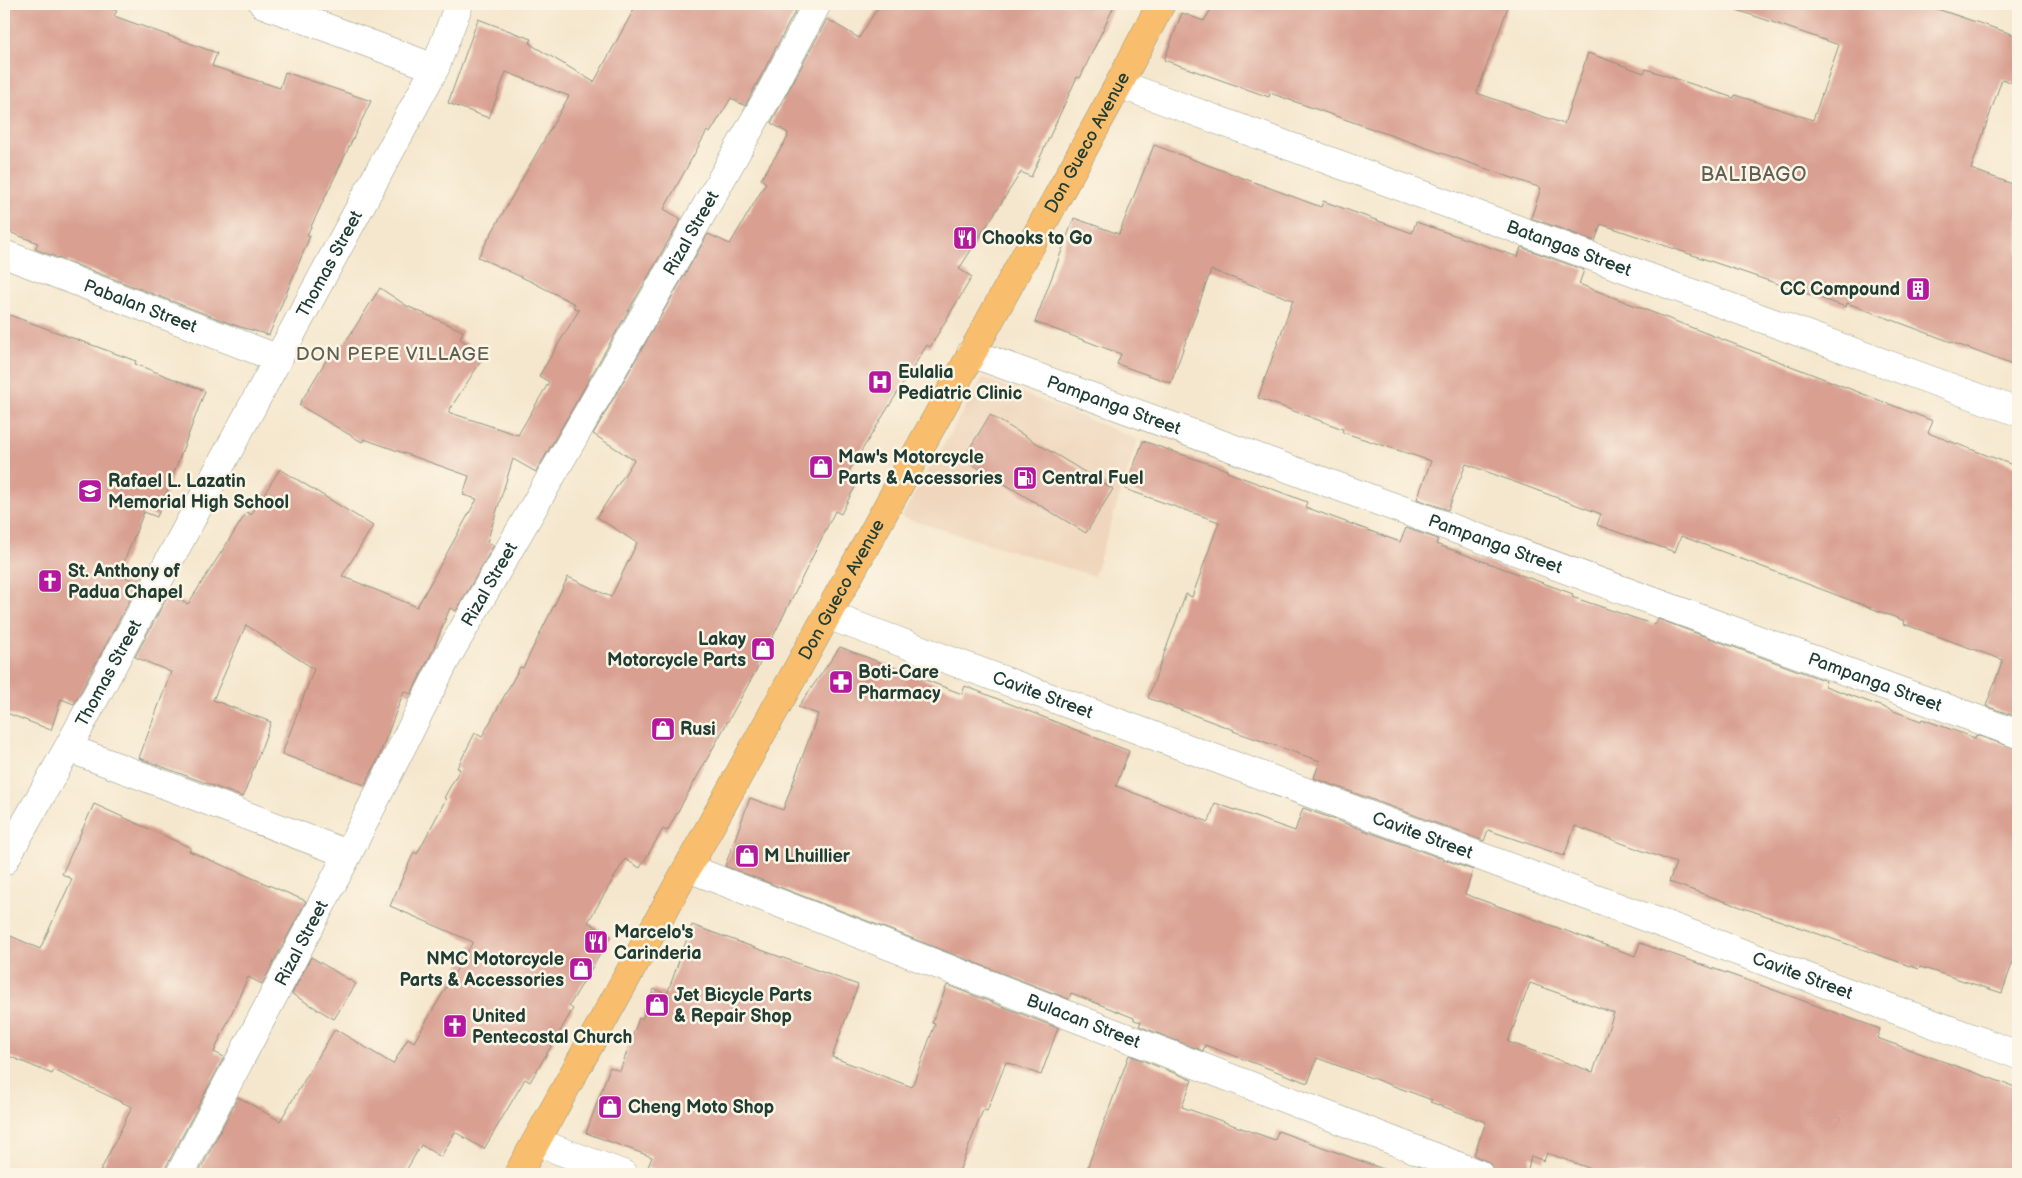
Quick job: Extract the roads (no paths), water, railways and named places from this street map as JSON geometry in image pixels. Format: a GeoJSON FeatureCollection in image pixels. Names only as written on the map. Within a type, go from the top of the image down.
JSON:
{"type":"FeatureCollection","features":[{"type":"Feature","properties":{"kind":"main road","name":"Don Gueco Avenue"},"geometry":{"type":"LineString","coordinates":[[518,1174],[1119,84],[1161,4]]}},
{"type":"Feature","properties":{"kind":"street"},"geometry":{"type":"LineString","coordinates":[[263,4],[435,68]]}},
{"type":"Feature","properties":{"kind":"street","name":"Thomas Street"},"geometry":{"type":"LineString","coordinates":[[4,861],[68,748],[435,68],[459,4]]}},
{"type":"Feature","properties":{"kind":"street","name":"Rizal Street"},"geometry":{"type":"LineString","coordinates":[[180,1174],[348,854],[445,661],[678,256],[771,91],[817,4]]}},
{"type":"Feature","properties":{"kind":"street","name":"Batangas Street"},"geometry":{"type":"LineString","coordinates":[[1119,84],[2018,412]]}},
{"type":"Feature","properties":{"kind":"street","name":"Pabalan Street"},"geometry":{"type":"LineString","coordinates":[[4,254],[278,358]]}},
{"type":"Feature","properties":{"kind":"street","name":"Pampanga Street"},"geometry":{"type":"LineString","coordinates":[[971,353],[2018,734]]}},
{"type":"Feature","properties":{"kind":"street","name":"Cavite Street"},"geometry":{"type":"LineString","coordinates":[[827,615],[2018,1055]]}},
{"type":"Feature","properties":{"kind":"street"},"geometry":{"type":"LineString","coordinates":[[68,748],[348,854]]}},
{"type":"Feature","properties":{"kind":"street","name":"Bulacan Street"},"geometry":{"type":"LineString","coordinates":[[688,868],[1479,1174]]}},
{"type":"Feature","properties":{"kind":"street"},"geometry":{"type":"LineString","coordinates":[[536,1142],[623,1174]]}},
{"type":"Feature","properties":{"kind":"place","name":"Chooks to Go"},"geometry":{"type":"Point","coordinates":[965,238]}},
{"type":"Feature","properties":{"kind":"place","name":"CC Compound"},"geometry":{"type":"Point","coordinates":[1918,289]}},
{"type":"Feature","properties":{"kind":"place","name":"Eulalia Pediatric Clinic"},"geometry":{"type":"Point","coordinates":[880,382]}},
{"type":"Feature","properties":{"kind":"place","name":"Maw's Motorcycle Parts & Accessories"},"geometry":{"type":"Point","coordinates":[821,467]}},
{"type":"Feature","properties":{"kind":"place","name":"Central Fuel"},"geometry":{"type":"Point","coordinates":[1025,478]}},
{"type":"Feature","properties":{"kind":"place","name":"Rafael L. Lazatin Memorial High School"},"geometry":{"type":"Point","coordinates":[90,491]}},
{"type":"Feature","properties":{"kind":"place","name":"St. Anthony of Padua Chapel"},"geometry":{"type":"Point","coordinates":[50,581]}},
{"type":"Feature","properties":{"kind":"place","name":"Lakay Motorcycle Parts"},"geometry":{"type":"Point","coordinates":[763,649]}},
{"type":"Feature","properties":{"kind":"place","name":"Boti-Care Pharmacy"},"geometry":{"type":"Point","coordinates":[841,682]}},
{"type":"Feature","properties":{"kind":"place","name":"Rusi"},"geometry":{"type":"Point","coordinates":[663,729]}},
{"type":"Feature","properties":{"kind":"place","name":"M Lhuillier"},"geometry":{"type":"Point","coordinates":[747,856]}},
{"type":"Feature","properties":{"kind":"place","name":"Marcelo's Carinderia"},"geometry":{"type":"Point","coordinates":[596,942]}},
{"type":"Feature","properties":{"kind":"place","name":"NMC Motorcycle Parts & Accessories"},"geometry":{"type":"Point","coordinates":[581,969]}},
{"type":"Feature","properties":{"kind":"place","name":"Jet Bicycle Parts & Repair Shop"},"geometry":{"type":"Point","coordinates":[657,1005]}},
{"type":"Feature","properties":{"kind":"place","name":"United Pentecostal Church"},"geometry":{"type":"Point","coordinates":[455,1026]}},
{"type":"Feature","properties":{"kind":"place","name":"Cheng Moto Shop"},"geometry":{"type":"Point","coordinates":[610,1107]}},
{"type":"Feature","properties":{"kind":"district","name":"BALIBAGO"},"geometry":{"type":"Point","coordinates":[1754,174]}},
{"type":"Feature","properties":{"kind":"district","name":"DON PEPE VILLAGE"},"geometry":{"type":"Point","coordinates":[393,353]}}]}
